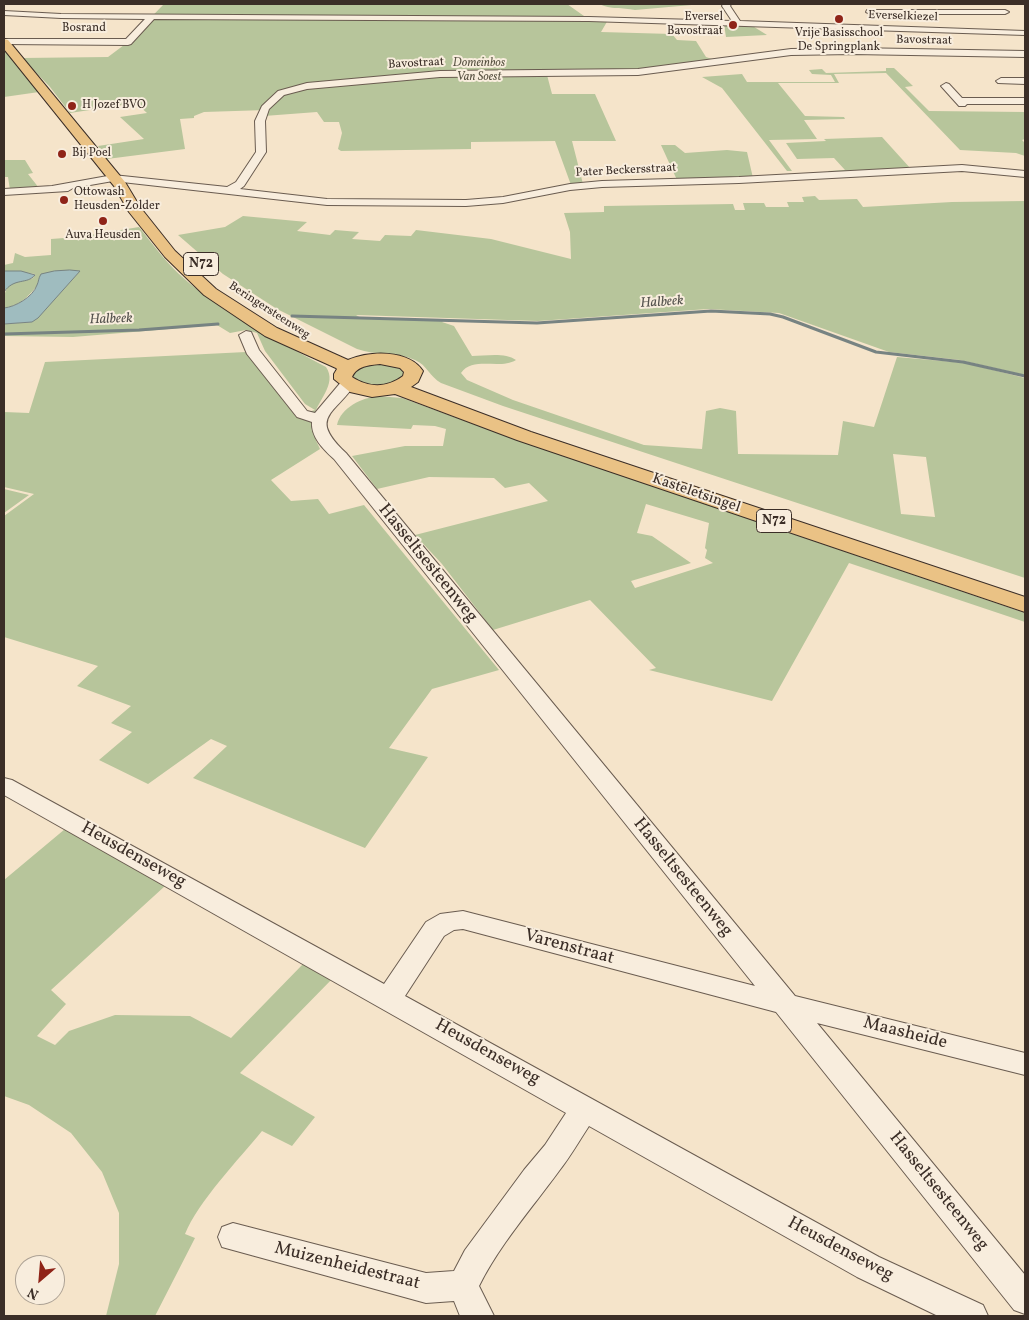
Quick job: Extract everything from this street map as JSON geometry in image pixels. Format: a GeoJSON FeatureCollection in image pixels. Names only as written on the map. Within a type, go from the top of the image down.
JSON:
{"type":"FeatureCollection","features":[{"type":"Feature","properties":{"kind":"main road","name":"Beringersteenweg"},"geometry":{"type":"LineString","coordinates":[[4,42],[117,182],[134,209],[170,254],[210,292],[265,328],[310,344]]}},
{"type":"Feature","properties":{"kind":"main road","name":"Beringersteenweg"},"geometry":{"type":"LineString","coordinates":[[131,202],[140,207],[170,238],[212,273]]}},
{"type":"Feature","properties":{"kind":"main road","name":"Beringersteenweg"},"geometry":{"type":"LineString","coordinates":[[233,288],[254,302]]}},
{"type":"Feature","properties":{"kind":"main road","name":"Beringersteenweg"},"geometry":{"type":"LineString","coordinates":[[278,317],[310,344]]}},
{"type":"Feature","properties":{"kind":"main road","name":"N72"},"geometry":{"type":"LineString","coordinates":[[310,344],[342,364],[347,376],[364,361]]}},
{"type":"Feature","properties":{"kind":"main road","name":"N72"},"geometry":{"type":"LineString","coordinates":[[310,344],[364,361],[386,359],[405,363],[414,372],[414,377],[403,385]]}},
{"type":"Feature","properties":{"kind":"main road","name":"Hasseltsesteenweg"},"geometry":{"type":"LineString","coordinates":[[347,376],[365,390],[403,385]]}},
{"type":"Feature","properties":{"kind":"main road","name":"Kasteletsingel"},"geometry":{"type":"LineString","coordinates":[[403,385],[542,425],[707,483],[1025,588]]}},
{"type":"Feature","properties":{"kind":"main road","name":"Kasteletsingel"},"geometry":{"type":"LineString","coordinates":[[403,385],[524,436],[1025,605]]}},
{"type":"Feature","properties":{"kind":"street"},"geometry":{"type":"LineString","coordinates":[[727,4],[726,6],[738,24]]}},
{"type":"Feature","properties":{"kind":"street"},"geometry":{"type":"LineString","coordinates":[[870,12],[1009,14],[992,4]]}},
{"type":"Feature","properties":{"kind":"street","name":"Everselkiezel"},"geometry":{"type":"LineString","coordinates":[[4,12],[152,16],[554,18],[1025,33]]}},
{"type":"Feature","properties":{"kind":"street","name":"Bosrand"},"geometry":{"type":"LineString","coordinates":[[4,42],[128,42],[152,16]]}},
{"type":"Feature","properties":{"kind":"street"},"geometry":{"type":"LineString","coordinates":[[757,24],[766,33]]}},
{"type":"Feature","properties":{"kind":"street"},"geometry":{"type":"LineString","coordinates":[[780,44],[791,52]]}},
{"type":"Feature","properties":{"kind":"street","name":"Bavostraat"},"geometry":{"type":"LineString","coordinates":[[229,191],[240,184],[260,152],[261,113],[275,97],[290,90],[340,82],[440,74],[612,73],[663,70],[791,52],[853,51],[1024,55]]}},
{"type":"Feature","properties":{"kind":"street"},"geometry":{"type":"LineString","coordinates":[[1001,81],[1025,81]]}},
{"type":"Feature","properties":{"kind":"street"},"geometry":{"type":"LineString","coordinates":[[946,86],[960,103],[1025,101]]}},
{"type":"Feature","properties":{"kind":"street","name":"Pater Beckersstraat"},"geometry":{"type":"LineString","coordinates":[[4,192],[117,182],[200,188],[327,202],[466,204],[503,200],[570,187],[602,184],[739,180],[962,168],[1025,174]]}},
{"type":"Feature","properties":{"kind":"street"},"geometry":{"type":"LineString","coordinates":[[246,335],[252,351],[302,414],[320,419],[320,415],[330,401],[343,391],[347,376]]}},
{"type":"Feature","properties":{"kind":"street","name":"Hasseltsesteenweg"},"geometry":{"type":"LineString","coordinates":[[340,456],[330,428],[331,419],[338,407],[365,390]]}},
{"type":"Feature","properties":{"kind":"street","name":"Hasseltsesteenweg"},"geometry":{"type":"LineString","coordinates":[[320,419],[318,427],[324,441],[340,456],[1025,1300]]}},
{"type":"Feature","properties":{"kind":"street","name":"Heusdenseweg"},"geometry":{"type":"LineString","coordinates":[[4,785],[389,998],[868,1267],[972,1316]]}},
{"type":"Feature","properties":{"kind":"street","name":"Varenstraat"},"geometry":{"type":"LineString","coordinates":[[389,998],[435,928],[449,921],[463,920],[785,1004]]}},
{"type":"Feature","properties":{"kind":"street","name":"Maasheide"},"geometry":{"type":"LineString","coordinates":[[785,1004],[1025,1064]]}},
{"type":"Feature","properties":{"kind":"street"},"geometry":{"type":"LineString","coordinates":[[478,1316],[463,1285],[476,1260],[534,1179],[561,1147],[567,1133],[585,1108]]}},
{"type":"Feature","properties":{"kind":"street","name":"Muizenheidestraat"},"geometry":{"type":"LineString","coordinates":[[233,1237],[426,1288],[463,1285]]}},
{"type":"Feature","properties":{"kind":"green space","name":"Domeinbos Van Soest"},"geometry":{"type":"Polygon","coordinates":[[[164,4],[567,4],[584,16],[585,19],[608,20],[601,32],[672,34],[677,40],[696,41],[706,57],[718,61],[662,69],[547,75],[552,94],[595,94],[616,141],[572,141],[583,184],[571,185],[555,141],[471,142],[471,149],[341,151],[338,149],[342,133],[339,122],[324,122],[317,112],[264,116],[266,110],[204,112],[194,116],[194,118],[180,119],[185,149],[107,159],[98,146],[144,139],[120,117],[147,113],[136,103],[70,113],[50,87],[22,58],[108,57],[124,45],[164,4]]]}},
{"type":"Feature","properties":{"kind":"green space"},"geometry":{"type":"Polygon","coordinates":[[[599,4],[703,4],[635,10],[599,4]]]}},
{"type":"Feature","properties":{"kind":"green space"},"geometry":{"type":"Polygon","coordinates":[[[724,24],[751,25],[767,35],[726,37],[724,24]]]}},
{"type":"Feature","properties":{"kind":"green space"},"geometry":{"type":"Polygon","coordinates":[[[4,49],[39,92],[4,97],[4,49]]]}},
{"type":"Feature","properties":{"kind":"green space"},"geometry":{"type":"Polygon","coordinates":[[[886,68],[894,68],[913,86],[905,87],[929,111],[1025,112],[1025,139],[1022,140],[1025,143],[1025,156],[1016,153],[960,150],[886,73],[834,74],[839,83],[778,83],[805,116],[844,117],[845,119],[804,120],[817,139],[769,140],[792,171],[787,171],[722,88],[702,77],[742,74],[747,82],[835,82],[831,75],[812,74],[809,70],[822,69],[826,73],[886,71],[886,68]]]}},
{"type":"Feature","properties":{"kind":"green space"},"geometry":{"type":"Polygon","coordinates":[[[882,137],[911,169],[831,174],[828,171],[845,170],[834,158],[797,159],[786,143],[826,141],[824,139],[882,137]]]}},
{"type":"Feature","properties":{"kind":"green space"},"geometry":{"type":"Polygon","coordinates":[[[661,145],[675,145],[685,153],[727,150],[747,152],[753,178],[677,180],[661,145]]]}},
{"type":"Feature","properties":{"kind":"green space"},"geometry":{"type":"Polygon","coordinates":[[[4,160],[25,160],[33,173],[28,174],[39,188],[10,190],[8,177],[4,177],[4,160]]]}},
{"type":"Feature","properties":{"kind":"green space"},"geometry":{"type":"Polygon","coordinates":[[[815,196],[819,200],[857,199],[863,207],[952,202],[1025,201],[1025,375],[960,360],[889,352],[779,313],[708,309],[538,321],[356,315],[361,318],[443,321],[454,326],[472,356],[501,355],[516,360],[502,364],[472,365],[461,373],[467,380],[513,400],[644,445],[702,449],[706,411],[720,408],[736,411],[738,454],[838,455],[843,421],[874,427],[897,357],[965,363],[1025,378],[1025,578],[503,406],[441,383],[423,365],[408,357],[357,349],[277,309],[223,274],[178,235],[225,227],[243,216],[307,222],[297,231],[330,235],[335,230],[359,232],[352,239],[380,241],[385,235],[411,236],[416,230],[491,239],[571,259],[570,232],[564,213],[604,212],[604,206],[733,204],[735,210],[745,210],[743,203],[764,203],[766,207],[789,207],[787,202],[804,202],[802,197],[815,196]],[[893,454],[901,514],[935,517],[926,457],[893,454]]]}},
{"type":"Feature","properties":{"kind":"green space"},"geometry":{"type":"Polygon","coordinates":[[[139,227],[174,269],[196,289],[268,336],[326,367],[329,373],[328,386],[312,423],[320,449],[271,480],[291,501],[318,499],[329,514],[364,505],[499,670],[432,689],[389,748],[428,757],[365,848],[193,778],[227,746],[211,739],[148,784],[99,760],[132,732],[111,723],[131,706],[77,686],[98,666],[4,637],[4,516],[34,494],[4,487],[4,412],[29,413],[45,362],[246,352],[303,413],[315,410],[305,404],[265,351],[257,333],[246,330],[230,333],[217,325],[73,337],[4,336],[4,324],[32,322],[79,272],[38,280],[39,283],[24,300],[4,308],[5,294],[8,286],[15,281],[33,278],[35,274],[4,271],[4,265],[13,263],[15,253],[25,257],[51,255],[51,239],[78,237],[139,227]]]}},
{"type":"Feature","properties":{"kind":"green space"},"geometry":{"type":"Polygon","coordinates":[[[373,364],[391,364],[404,370],[406,375],[394,383],[381,385],[354,380],[355,371],[373,364]]]}},
{"type":"Feature","properties":{"kind":"green space"},"geometry":{"type":"Polygon","coordinates":[[[372,397],[402,398],[517,440],[1025,613],[1025,622],[849,563],[772,701],[649,670],[656,668],[590,600],[493,630],[442,564],[415,535],[548,501],[529,483],[505,488],[494,478],[429,477],[377,489],[352,456],[405,446],[443,446],[446,429],[435,426],[413,425],[411,429],[337,425],[343,413],[353,404],[372,397]],[[646,504],[637,533],[652,536],[691,563],[631,581],[635,588],[713,563],[705,558],[709,523],[646,504]]]}},
{"type":"Feature","properties":{"kind":"green space"},"geometry":{"type":"Polygon","coordinates":[[[4,489],[29,495],[4,513],[4,489]]]}},
{"type":"Feature","properties":{"kind":"green space"},"geometry":{"type":"Polygon","coordinates":[[[65,829],[165,886],[51,990],[66,1004],[37,1036],[55,1045],[69,1031],[115,1015],[190,1016],[231,1038],[303,964],[334,977],[240,1073],[315,1117],[292,1146],[262,1131],[220,1181],[199,1208],[185,1234],[195,1238],[155,1316],[106,1316],[119,1264],[119,1213],[102,1172],[71,1133],[29,1105],[4,1096],[4,880],[65,829]]]}},
{"type":"Feature","properties":{"kind":"water"},"geometry":{"type":"Polygon","coordinates":[[[70,270],[80,271],[38,318],[32,322],[4,324],[4,308],[18,303],[32,294],[41,274],[70,270]]]}},
{"type":"Feature","properties":{"kind":"water"},"geometry":{"type":"Polygon","coordinates":[[[4,271],[21,271],[35,275],[28,280],[12,284],[4,292],[4,271]]]}},
{"type":"Feature","properties":{"kind":"waterway","name":"Halbeek"},"geometry":{"type":"LineString","coordinates":[[292,316],[537,323],[711,311],[770,314],[783,317],[876,352],[963,362],[1025,376]]}},
{"type":"Feature","properties":{"kind":"waterway","name":"Halbeek"},"geometry":{"type":"LineString","coordinates":[[4,334],[139,330],[218,324]]}},
{"type":"Feature","properties":{"kind":"place","name":"Vrije Basisschool De Springplank"},"geometry":{"type":"Point","coordinates":[839,19]}},
{"type":"Feature","properties":{"kind":"place","name":"Eversel Bavostraat"},"geometry":{"type":"Point","coordinates":[733,25]}},
{"type":"Feature","properties":{"kind":"place","name":"H Jozef BVO"},"geometry":{"type":"Point","coordinates":[72,106]}},
{"type":"Feature","properties":{"kind":"place","name":"Bij Poel"},"geometry":{"type":"Point","coordinates":[62,154]}},
{"type":"Feature","properties":{"kind":"place","name":"Ottowash Heusden-Zolder"},"geometry":{"type":"Point","coordinates":[64,200]}},
{"type":"Feature","properties":{"kind":"place","name":"Auva Heusden"},"geometry":{"type":"Point","coordinates":[103,221]}}]}
